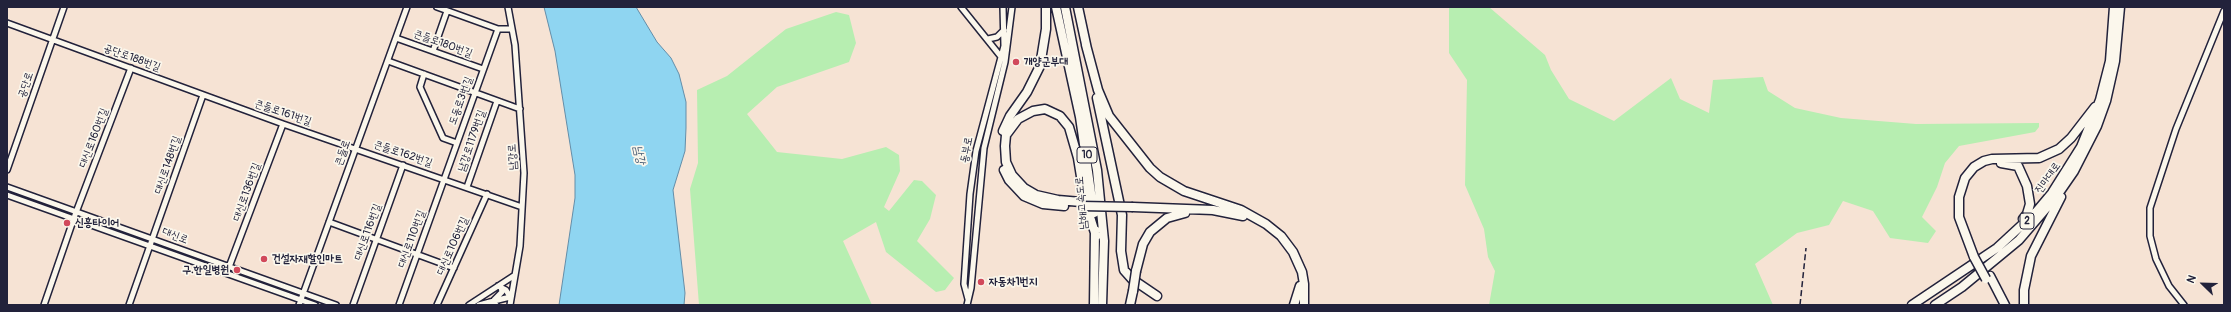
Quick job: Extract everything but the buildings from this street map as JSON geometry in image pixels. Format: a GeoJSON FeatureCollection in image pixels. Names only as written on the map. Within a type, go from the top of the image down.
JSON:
{"type":"FeatureCollection","features":[{"type":"Feature","properties":{"kind":"highway"},"geometry":{"type":"LineString","coordinates":[[1046,7],[1046,29],[1040,66],[1006,124],[1001,140],[1001,161],[1009,180],[1024,196],[1047,204],[1220,207],[1250,216]]}},
{"type":"Feature","properties":{"kind":"highway","name":"남해고속도로"},"geometry":{"type":"LineString","coordinates":[[1056,7],[1080,117],[1090,175],[1096,236],[1094,305]]}},
{"type":"Feature","properties":{"kind":"highway","name":"남해고속도로"},"geometry":{"type":"LineString","coordinates":[[1065,7],[1090,126],[1102,204],[1104,276],[1102,305]]}},
{"type":"Feature","properties":{"kind":"highway"},"geometry":{"type":"LineString","coordinates":[[1078,7],[1122,215],[1121,251],[1124,270],[1132,279],[1157,296]]}},
{"type":"Feature","properties":{"kind":"highway","name":"진마대로"},"geometry":{"type":"LineString","coordinates":[[1912,305],[1978,262],[2006,240],[2036,212],[2065,174],[2081,147],[2100,100],[2110,60],[2114,7]]}},
{"type":"Feature","properties":{"kind":"highway","name":"진마대로"},"geometry":{"type":"LineString","coordinates":[[1935,305],[1962,287],[2019,240],[2056,197],[2073,173],[2086,150],[2106,102],[2115,61],[2120,7]]}},
{"type":"Feature","properties":{"kind":"highway"},"geometry":{"type":"LineString","coordinates":[[1086,45],[1098,90],[1109,116],[1150,168],[1160,177],[1184,190],[1241,210],[1273,229],[1288,244],[1302,272],[1304,284],[1304,305]]}},
{"type":"Feature","properties":{"kind":"highway"},"geometry":{"type":"LineString","coordinates":[[2005,305],[1977,256],[1959,217],[1959,198],[1965,178],[1974,167],[1984,161],[1992,159],[2039,158],[2060,149],[2071,138],[2100,100]]}},
{"type":"Feature","properties":{"kind":"highway"},"geometry":{"type":"LineString","coordinates":[[1081,204],[1036,195],[1024,188],[1012,175],[1004,155],[1005,141],[1010,126],[1021,116],[1033,111],[1045,109],[1060,116],[1070,127],[1078,158],[1085,201],[1096,236]]}},
{"type":"Feature","properties":{"kind":"highway"},"geometry":{"type":"LineString","coordinates":[[1977,256],[1963,216],[1962,199],[1968,181],[1975,171],[1985,164],[1995,162],[2018,166],[2027,186],[2030,204],[2027,214],[2006,240]]}},
{"type":"Feature","properties":{"kind":"highway"},"geometry":{"type":"LineString","coordinates":[[2024,305],[2024,290],[2031,256],[2073,173]]}},
{"type":"Feature","properties":{"kind":"highway"},"geometry":{"type":"LineString","coordinates":[[1132,205],[1226,212],[1252,220],[1277,238],[1293,258],[1297,269],[1300,286],[1299,305]]}},
{"type":"Feature","properties":{"kind":"highway"},"geometry":{"type":"LineString","coordinates":[[1130,305],[1136,271],[1143,244],[1150,232],[1160,222],[1182,213],[1226,212]]}},
{"type":"Feature","properties":{"kind":"highway"},"geometry":{"type":"LineString","coordinates":[[1988,277],[2000,305]]}},
{"type":"Feature","properties":{"kind":"highway"},"geometry":{"type":"LineString","coordinates":[[1294,305],[1300,286]]}},
{"type":"Feature","properties":{"kind":"street","name":"공단로"},"geometry":{"type":"LineString","coordinates":[[7,170],[64,7]]}},
{"type":"Feature","properties":{"kind":"street","name":"큰들로"},"geometry":{"type":"LineString","coordinates":[[300,302],[407,7]]}},
{"type":"Feature","properties":{"kind":"street"},"geometry":{"type":"LineString","coordinates":[[437,7],[498,29],[512,29]]}},
{"type":"Feature","properties":{"kind":"street","name":"남강로"},"geometry":{"type":"LineString","coordinates":[[508,7],[512,29],[520,109],[524,173],[520,246],[510,297],[510,305]]}},
{"type":"Feature","properties":{"kind":"street"},"geometry":{"type":"LineString","coordinates":[[961,7],[1005,62]]}},
{"type":"Feature","properties":{"kind":"street","name":"동부로"},"geometry":{"type":"LineString","coordinates":[[968,299],[964,284],[975,158],[1001,56],[1004,29],[1003,7]]}},
{"type":"Feature","properties":{"kind":"street","name":"동부로"},"geometry":{"type":"LineString","coordinates":[[967,305],[971,288],[984,148],[1005,62],[1012,7]]}},
{"type":"Feature","properties":{"kind":"street"},"geometry":{"type":"LineString","coordinates":[[433,51],[447,11]]}},
{"type":"Feature","properties":{"kind":"street"},"geometry":{"type":"LineString","coordinates":[[2184,305],[2169,286],[2156,259],[2150,236],[2150,208],[2176,129],[2224,11]]}},
{"type":"Feature","properties":{"kind":"street","name":"공단로188번길"},"geometry":{"type":"LineString","coordinates":[[7,23],[203,95]]}},
{"type":"Feature","properties":{"kind":"street","name":"도동로3번길"},"geometry":{"type":"LineString","coordinates":[[444,179],[498,29]]}},
{"type":"Feature","properties":{"kind":"street"},"geometry":{"type":"LineString","coordinates":[[988,39],[997,37],[1004,29]]}},
{"type":"Feature","properties":{"kind":"street","name":"큰들로180번길"},"geometry":{"type":"LineString","coordinates":[[396,38],[483,69]]}},
{"type":"Feature","properties":{"kind":"street"},"geometry":{"type":"LineString","coordinates":[[388,61],[520,109]]}},
{"type":"Feature","properties":{"kind":"street","name":"대신로160번길"},"geometry":{"type":"LineString","coordinates":[[44,305],[75,215],[131,68]]}},
{"type":"Feature","properties":{"kind":"street"},"geometry":{"type":"LineString","coordinates":[[424,74],[420,88],[443,138],[457,143]]}},
{"type":"Feature","properties":{"kind":"street","name":"큰들로161번길"},"geometry":{"type":"LineString","coordinates":[[203,95],[283,124],[356,148]]}},
{"type":"Feature","properties":{"kind":"street","name":"대신로148번길"},"geometry":{"type":"LineString","coordinates":[[129,305],[203,95]]}},
{"type":"Feature","properties":{"kind":"street","name":"남강로1179번길"},"geometry":{"type":"LineString","coordinates":[[466,187],[497,100]]}},
{"type":"Feature","properties":{"kind":"street","name":"대신로136번길"},"geometry":{"type":"LineString","coordinates":[[229,267],[283,124]]}},
{"type":"Feature","properties":{"kind":"street","name":"큰들로162번길"},"geometry":{"type":"LineString","coordinates":[[356,148],[444,179]]}},
{"type":"Feature","properties":{"kind":"street","name":"대신로116번길"},"geometry":{"type":"LineString","coordinates":[[353,305],[403,165]]}},
{"type":"Feature","properties":{"kind":"street","name":"남강로1179번길"},"geometry":{"type":"LineString","coordinates":[[444,179],[522,207]]}},
{"type":"Feature","properties":{"kind":"street","name":"대신로110번길"},"geometry":{"type":"LineString","coordinates":[[399,305],[444,179]]}},
{"type":"Feature","properties":{"kind":"street","name":"대신로"},"geometry":{"type":"LineString","coordinates":[[7,186],[75,215]]}},
{"type":"Feature","properties":{"kind":"street","name":"대신로106번길"},"geometry":{"type":"LineString","coordinates":[[437,305],[487,194]]}},
{"type":"Feature","properties":{"kind":"street","name":"대신로"},"geometry":{"type":"LineString","coordinates":[[7,195],[75,215],[336,305]]}},
{"type":"Feature","properties":{"kind":"street"},"geometry":{"type":"LineString","coordinates":[[329,222],[454,268]]}},
{"type":"Feature","properties":{"kind":"street","name":"대신로"},"geometry":{"type":"LineString","coordinates":[[152,242],[300,302],[315,305]]}},
{"type":"Feature","properties":{"kind":"street"},"geometry":{"type":"LineString","coordinates":[[469,305],[515,275]]}},
{"type":"Feature","properties":{"kind":"street"},"geometry":{"type":"LineString","coordinates":[[479,305],[510,297],[506,290],[499,286]]}},
{"type":"Feature","properties":{"kind":"street"},"geometry":{"type":"LineString","coordinates":[[490,302],[499,297],[502,292],[499,286]]}},
{"type":"Feature","properties":{"kind":"street"},"geometry":{"type":"LineString","coordinates":[[490,302],[496,305]]}},
{"type":"Feature","properties":{"kind":"green space"},"geometry":{"type":"Polygon","coordinates":[[[1449,7],[1489,7],[1545,55],[1551,70],[1569,99],[1614,121],[1671,78],[1680,99],[1709,113],[1713,80],[1763,77],[1768,91],[1795,108],[1841,118],[1916,124],[2039,123],[2039,127],[2035,132],[1959,146],[1945,163],[1937,187],[1922,217],[1936,231],[1928,243],[1890,238],[1873,211],[1843,201],[1829,225],[1797,233],[1755,264],[1773,305],[1489,305],[1495,271],[1488,257],[1484,229],[1465,185],[1467,80],[1449,53],[1449,7]]]}},
{"type":"Feature","properties":{"kind":"green space"},"geometry":{"type":"Polygon","coordinates":[[[836,12],[849,15],[856,43],[849,62],[777,87],[747,114],[777,152],[842,159],[886,147],[899,155],[900,171],[884,207],[889,211],[914,180],[922,181],[936,195],[930,219],[917,241],[954,278],[945,290],[936,292],[886,252],[876,222],[843,241],[872,305],[699,305],[690,189],[698,163],[697,90],[727,76],[786,29],[836,12]]]}},
{"type":"Feature","properties":{"kind":"water","name":"남강"},"geometry":{"type":"Polygon","coordinates":[[[544,7],[636,7],[657,42],[671,58],[679,74],[686,102],[685,151],[673,190],[685,293],[684,305],[559,305],[575,198],[575,175],[555,51],[544,7]]]}},
{"type":"Feature","properties":{"kind":"railway"},"geometry":{"type":"LineString","coordinates":[[1800,305],[1806,248]]}},
{"type":"Feature","properties":{"kind":"place","name":"개양군부대"},"geometry":{"type":"Point","coordinates":[1016,62]}},
{"type":"Feature","properties":{"kind":"place","name":"신흥타이어"},"geometry":{"type":"Point","coordinates":[67,223]}},
{"type":"Feature","properties":{"kind":"place","name":"건설자재할인마트"},"geometry":{"type":"Point","coordinates":[264,259]}},
{"type":"Feature","properties":{"kind":"place","name":"구.한일병원"},"geometry":{"type":"Point","coordinates":[237,270]}},
{"type":"Feature","properties":{"kind":"place","name":"자동차1번지"},"geometry":{"type":"Point","coordinates":[981,282]}}]}
